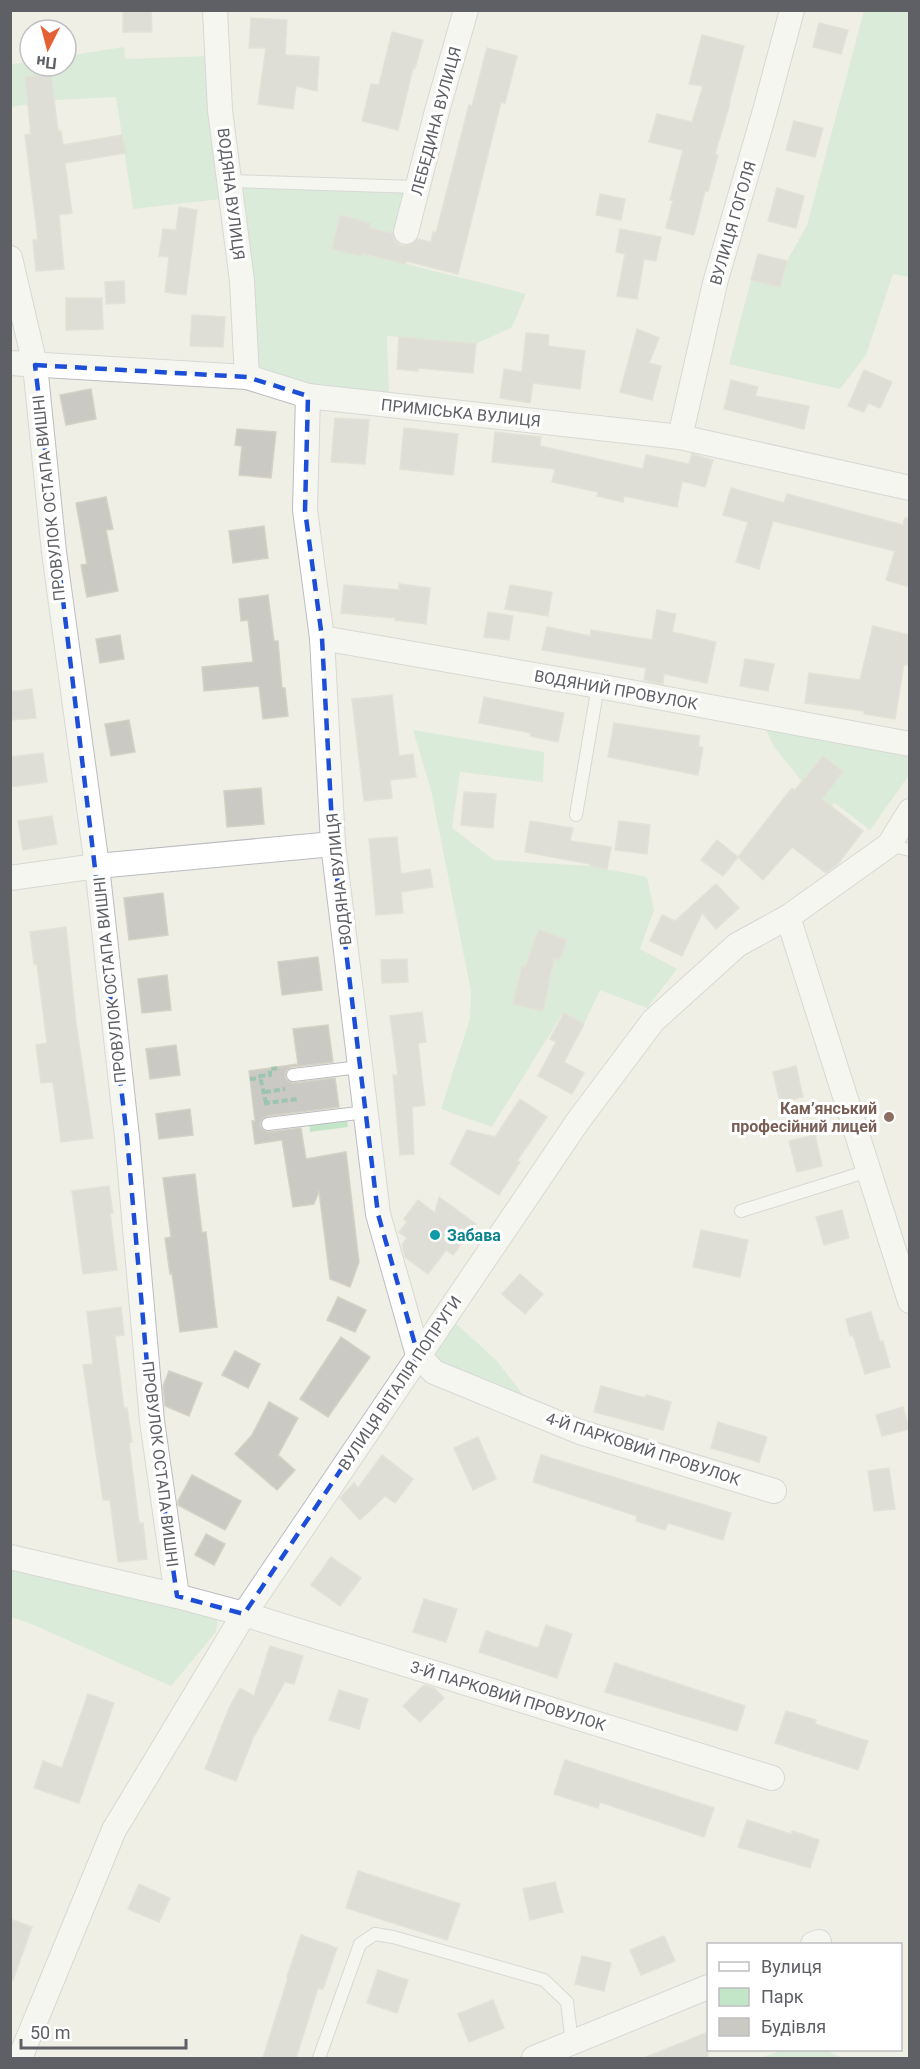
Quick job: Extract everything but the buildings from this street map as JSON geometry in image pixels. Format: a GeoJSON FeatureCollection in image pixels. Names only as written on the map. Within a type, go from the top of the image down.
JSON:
{"type":"FeatureCollection","features":[{"type":"Feature","properties":{"kind":"street","name":"ВОДЯНА ВУЛИЦЯ"},"geometry":{"type":"LineString","coordinates":[[215,10],[220,110],[242,281],[247,377]]}},
{"type":"Feature","properties":{"kind":"street","name":"ЛЕБЕДИНА ВУЛИЦЯ"},"geometry":{"type":"LineString","coordinates":[[406,232],[466,10]]}},
{"type":"Feature","properties":{"kind":"street","name":"ВУЛИЦЯ ГОГОЛЯ"},"geometry":{"type":"LineString","coordinates":[[680,437],[716,283],[792,10]]}},
{"type":"Feature","properties":{"kind":"street","name":"ПРОВУЛОК ОСТАПА ВИШНІ"},"geometry":{"type":"LineString","coordinates":[[10,258],[35,365],[54,552],[97,866],[127,1137],[152,1420],[177,1596]]}},
{"type":"Feature","properties":{"kind":"street","name":"ПРИМІСЬКА ВУЛИЦЯ"},"geometry":{"type":"LineString","coordinates":[[10,363],[247,377],[308,396],[680,437],[909,488]]}},
{"type":"Feature","properties":{"kind":"street","name":"ВОДЯНА ВУЛИЦЯ"},"geometry":{"type":"LineString","coordinates":[[308,396],[305,510],[322,638],[333,844],[378,1214],[418,1355]]}},
{"type":"Feature","properties":{"kind":"street","name":"ВОДЯНИЙ ПРОВУЛОК"},"geometry":{"type":"LineString","coordinates":[[322,638],[909,744]]}},
{"type":"Feature","properties":{"kind":"street","name":"ВУЛИЦЯ ВІТАЛІЯ ПОПРУГИ"},"geometry":{"type":"LineString","coordinates":[[20,2058],[114,1830],[244,1614],[578,1121],[653,1021],[737,945],[788,917],[899,847],[909,811]]}},
{"type":"Feature","properties":{"kind":"street"},"geometry":{"type":"LineString","coordinates":[[10,878],[97,866],[333,844]]}},
{"type":"Feature","properties":{"kind":"street"},"geometry":{"type":"LineString","coordinates":[[788,917],[909,1301]]}},
{"type":"Feature","properties":{"kind":"street","name":"4-Й ПАРКОВИЙ ПРОВУЛОК"},"geometry":{"type":"LineString","coordinates":[[418,1355],[434,1372],[580,1432],[774,1491]]}},
{"type":"Feature","properties":{"kind":"street","name":"3-Й ПАРКОВИЙ ПРОВУЛОК"},"geometry":{"type":"LineString","coordinates":[[10,1557],[244,1614],[772,1778]]}},
{"type":"Feature","properties":{"kind":"street"},"geometry":{"type":"LineString","coordinates":[[534,2058],[707,1987]]}},
{"type":"Feature","properties":{"kind":"lane"},"geometry":{"type":"LineString","coordinates":[[229,181],[417,187]]}},
{"type":"Feature","properties":{"kind":"lane"},"geometry":{"type":"LineString","coordinates":[[576,815],[598,687]]}},
{"type":"Feature","properties":{"kind":"lane"},"geometry":{"type":"LineString","coordinates":[[293,1075],[360,1067]]}},
{"type":"Feature","properties":{"kind":"lane"},"geometry":{"type":"LineString","coordinates":[[268,1124],[366,1112]]}},
{"type":"Feature","properties":{"kind":"lane"},"geometry":{"type":"LineString","coordinates":[[741,1211],[868,1171]]}},
{"type":"Feature","properties":{"kind":"lane"},"geometry":{"type":"LineString","coordinates":[[319,2058],[360,1944],[375,1934],[393,1936],[544,1980],[567,2002],[572,2043]]}},
{"type":"Feature","properties":{"kind":"path"},"geometry":{"type":"LineString","coordinates":[[250,1079],[270,1075],[270,1069],[281,1068]]}},
{"type":"Feature","properties":{"kind":"path"},"geometry":{"type":"LineString","coordinates":[[293,1075],[298,1120]]}},
{"type":"Feature","properties":{"kind":"path"},"geometry":{"type":"LineString","coordinates":[[260,1078],[262,1092],[265,1092],[267,1103]]}},
{"type":"Feature","properties":{"kind":"path"},"geometry":{"type":"LineString","coordinates":[[265,1092],[295,1088]]}},
{"type":"Feature","properties":{"kind":"highlighted area"},"geometry":{"type":"Polygon","coordinates":[[[35,365],[247,377],[308,396],[305,510],[322,638],[333,844],[378,1214],[418,1355],[244,1614],[177,1596],[152,1421],[127,1137],[35,365]]]}},
{"type":"Feature","properties":{"kind":"green space"},"geometry":{"type":"Polygon","coordinates":[[[864,11],[909,11],[909,277],[893,274],[866,355],[840,389],[729,364],[751,280],[780,287],[787,261],[807,225],[864,11]]]}},
{"type":"Feature","properties":{"kind":"green space"},"geometry":{"type":"Polygon","coordinates":[[[124,47],[125,59],[209,56],[221,199],[133,209],[116,97],[54,100],[11,107],[11,64],[18,63],[18,78],[78,78],[78,54],[124,47]]]}},
{"type":"Feature","properties":{"kind":"green space"},"geometry":{"type":"Polygon","coordinates":[[[237,188],[407,192],[393,239],[406,264],[526,294],[512,327],[476,344],[387,336],[389,396],[310,390],[251,370],[237,188]]]}},
{"type":"Feature","properties":{"kind":"green space"},"geometry":{"type":"Polygon","coordinates":[[[763,723],[909,750],[909,775],[870,830],[835,803],[826,811],[774,747],[763,723]]]}},
{"type":"Feature","properties":{"kind":"green space"},"geometry":{"type":"Polygon","coordinates":[[[413,730],[544,752],[543,782],[460,772],[452,828],[494,860],[590,866],[647,877],[654,910],[640,949],[677,969],[647,1008],[600,990],[584,1024],[563,1013],[492,1127],[441,1109],[470,1019],[471,991],[431,790],[413,730]]]}},
{"type":"Feature","properties":{"kind":"green space"},"geometry":{"type":"Polygon","coordinates":[[[347,1119],[348,1127],[310,1132],[309,1124],[347,1119]]]}},
{"type":"Feature","properties":{"kind":"green space"},"geometry":{"type":"Polygon","coordinates":[[[450,1318],[497,1361],[534,1409],[424,1354],[450,1318]]]}},
{"type":"Feature","properties":{"kind":"green space"},"geometry":{"type":"Polygon","coordinates":[[[10,1563],[213,1612],[218,1622],[215,1633],[171,1686],[11,1617],[10,1563]]]}},
{"type":"Feature","properties":{"kind":"green space"},"geometry":{"type":"Polygon","coordinates":[[[780,2051],[827,2051],[842,2058],[760,2058],[780,2051]]]}},
{"type":"Feature","properties":{"kind":"place","name":"Кам’янський професійний лицей"},"geometry":{"type":"Point","coordinates":[889,1117]}},
{"type":"Feature","properties":{"kind":"place","name":"Забава"},"geometry":{"type":"Point","coordinates":[435,1235]}}]}
